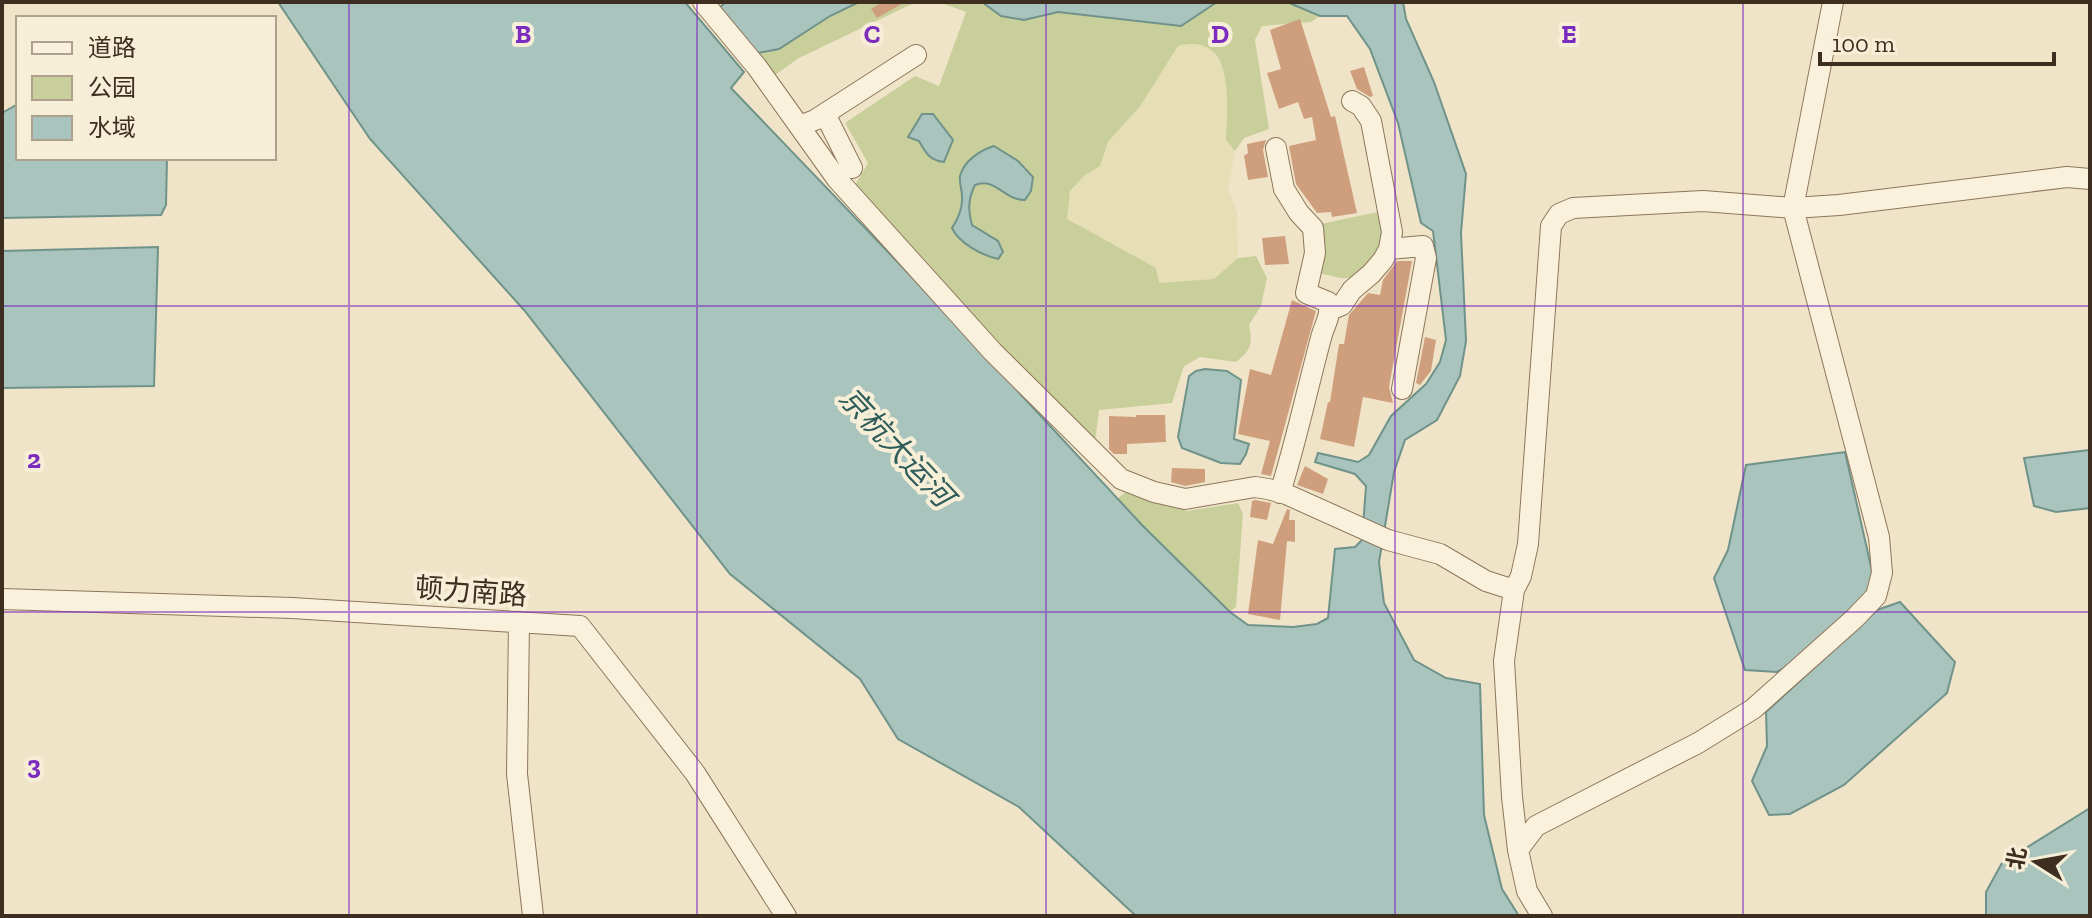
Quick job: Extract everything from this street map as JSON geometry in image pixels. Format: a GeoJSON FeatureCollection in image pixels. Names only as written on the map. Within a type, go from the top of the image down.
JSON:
{"type":"FeatureCollection","features":[{"type":"Feature","properties":{"kind":"street"},"geometry":{"type":"LineString","coordinates":[[703,2],[757,67],[837,179],[983,341],[1121,479],[1154,492],[1185,499],[1255,487],[1280,493],[1388,540],[1440,554],[1486,581],[1514,590]]}},
{"type":"Feature","properties":{"kind":"street"},"geometry":{"type":"LineString","coordinates":[[1518,850],[1536,826],[1698,743],[1753,709],[1876,596],[1882,573],[1879,537],[1793,208],[1833,2]]}},
{"type":"Feature","properties":{"kind":"street"},"geometry":{"type":"LineString","coordinates":[[799,126],[825,114],[916,55]]}},
{"type":"Feature","properties":{"kind":"street"},"geometry":{"type":"LineString","coordinates":[[1330,310],[1342,305],[1352,290],[1383,260],[1392,232],[1371,121],[1361,106],[1352,101]]}},
{"type":"Feature","properties":{"kind":"street"},"geometry":{"type":"LineString","coordinates":[[825,114],[852,168]]}},
{"type":"Feature","properties":{"kind":"street"},"geometry":{"type":"LineString","coordinates":[[1276,148],[1284,189],[1313,228],[1315,253],[1306,293],[1328,302],[1330,310],[1280,493]]}},
{"type":"Feature","properties":{"kind":"street"},"geometry":{"type":"LineString","coordinates":[[1542,916],[1527,891],[1518,850],[1504,661],[1514,590],[1521,576],[1528,544],[1551,226],[1559,214],[1573,208],[1703,201],[1793,208],[1839,205],[2067,177],[2090,179]]}},
{"type":"Feature","properties":{"kind":"street"},"geometry":{"type":"LineString","coordinates":[[1389,249],[1423,246],[1426,258],[1402,389]]}},
{"type":"Feature","properties":{"kind":"street","name":"顿力南路"},"geometry":{"type":"LineString","coordinates":[[2,599],[292,608],[580,626],[695,773],[786,916]]}},
{"type":"Feature","properties":{"kind":"street"},"geometry":{"type":"LineString","coordinates":[[519,622],[517,774],[533,916]]}},
{"type":"Feature","properties":{"kind":"shaded area"},"geometry":{"type":"Polygon","coordinates":[[[1194,42],[1210,47],[1227,79],[1226,140],[1235,151],[1228,189],[1237,213],[1238,258],[1214,279],[1158,283],[1066,218],[1070,191],[1084,176],[1100,166],[1108,142],[1141,105],[1178,46],[1194,42]]]}},
{"type":"Feature","properties":{"kind":"green space"},"geometry":{"type":"Polygon","coordinates":[[[859,2],[916,2],[799,58],[775,75],[742,56],[859,2]]]}},
{"type":"Feature","properties":{"kind":"green space"},"geometry":{"type":"Polygon","coordinates":[[[939,2],[982,2],[1001,16],[1024,20],[1058,12],[1181,26],[1217,2],[1287,2],[1320,16],[1311,22],[1262,26],[1255,40],[1269,129],[1244,138],[1235,151],[1226,140],[1227,90],[1219,59],[1210,49],[1197,44],[1178,46],[1141,105],[1108,142],[1100,166],[1084,176],[1070,191],[1067,219],[1156,268],[1159,283],[1214,279],[1238,258],[1256,256],[1267,278],[1261,306],[1249,325],[1250,346],[1241,358],[1236,362],[1200,357],[1184,366],[1172,403],[1099,410],[1095,442],[1009,357],[855,185],[868,163],[845,123],[915,76],[939,86],[966,12],[939,2]]]}},
{"type":"Feature","properties":{"kind":"green space"},"geometry":{"type":"Polygon","coordinates":[[[1378,212],[1382,233],[1379,248],[1356,278],[1315,272],[1320,224],[1378,212]]]}},
{"type":"Feature","properties":{"kind":"green space"},"geometry":{"type":"Polygon","coordinates":[[[1128,490],[1187,511],[1238,503],[1243,514],[1236,607],[1230,612],[1117,499],[1128,490]]]}},
{"type":"Feature","properties":{"kind":"water","name":"京杭大运河"},"geometry":{"type":"Polygon","coordinates":[[[278,2],[685,2],[744,72],[731,88],[1142,525],[1230,612],[1248,625],[1293,627],[1317,624],[1328,618],[1335,549],[1355,547],[1362,540],[1366,486],[1355,474],[1315,462],[1318,453],[1358,462],[1369,455],[1391,416],[1426,384],[1440,362],[1446,340],[1433,231],[1421,223],[1398,123],[1370,49],[1347,16],[1320,16],[1287,2],[1403,2],[1406,19],[1434,82],[1466,174],[1461,233],[1466,341],[1460,376],[1437,420],[1405,440],[1394,472],[1379,562],[1384,603],[1414,660],[1446,678],[1480,684],[1484,815],[1502,889],[1519,916],[1136,916],[1019,807],[898,739],[860,679],[730,574],[524,310],[370,139],[278,2]]]}},
{"type":"Feature","properties":{"kind":"water"},"geometry":{"type":"Polygon","coordinates":[[[726,2],[859,2],[830,16],[779,49],[742,56],[708,17],[726,2]]]}},
{"type":"Feature","properties":{"kind":"water"},"geometry":{"type":"Polygon","coordinates":[[[982,2],[1217,2],[1181,26],[1058,12],[1024,20],[1001,16],[982,2]]]}},
{"type":"Feature","properties":{"kind":"water"},"geometry":{"type":"Polygon","coordinates":[[[16,105],[16,160],[167,160],[166,205],[161,215],[2,218],[2,113],[16,105]]]}},
{"type":"Feature","properties":{"kind":"water"},"geometry":{"type":"Polygon","coordinates":[[[922,114],[933,114],[953,140],[944,162],[931,158],[919,141],[908,137],[922,114]]]}},
{"type":"Feature","properties":{"kind":"water"},"geometry":{"type":"Polygon","coordinates":[[[994,146],[1018,161],[1033,177],[1031,191],[1025,200],[1011,197],[989,184],[975,185],[969,205],[972,225],[998,241],[1003,252],[998,259],[971,248],[952,228],[962,205],[962,171],[973,157],[994,146]]]}},
{"type":"Feature","properties":{"kind":"water"},"geometry":{"type":"Polygon","coordinates":[[[158,247],[154,386],[2,388],[2,251],[158,247]]]}},
{"type":"Feature","properties":{"kind":"water"},"geometry":{"type":"Polygon","coordinates":[[[1205,369],[1227,371],[1241,380],[1234,439],[1249,444],[1240,464],[1221,463],[1182,448],[1178,437],[1189,376],[1205,369]]]}},
{"type":"Feature","properties":{"kind":"water"},"geometry":{"type":"Polygon","coordinates":[[[2090,450],[2090,508],[2056,512],[2034,506],[2024,458],[2090,450]]]}},
{"type":"Feature","properties":{"kind":"water"},"geometry":{"type":"Polygon","coordinates":[[[1845,452],[1872,571],[1869,591],[1794,663],[1777,672],[1745,670],[1714,578],[1728,550],[1746,465],[1845,452]]]}},
{"type":"Feature","properties":{"kind":"water"},"geometry":{"type":"Polygon","coordinates":[[[1900,602],[1955,662],[1947,693],[1844,785],[1790,814],[1769,815],[1752,781],[1767,746],[1766,712],[1877,610],[1900,602]]]}},
{"type":"Feature","properties":{"kind":"water"},"geometry":{"type":"Polygon","coordinates":[[[2090,808],[2090,916],[1986,916],[1986,892],[2002,863],[2090,808]]]}},
{"type":"Feature","properties":{"kind":"building"},"geometry":{"type":"Polygon","coordinates":[[[882,2],[905,2],[877,18],[871,9],[882,2]]]}},
{"type":"Feature","properties":{"kind":"building"},"geometry":{"type":"Polygon","coordinates":[[[1300,19],[1331,117],[1335,116],[1357,213],[1332,217],[1331,212],[1317,213],[1296,184],[1289,146],[1316,140],[1312,117],[1304,119],[1298,102],[1279,109],[1267,73],[1281,69],[1270,30],[1300,19]]]}},
{"type":"Feature","properties":{"kind":"building"},"geometry":{"type":"Polygon","coordinates":[[[1364,67],[1373,96],[1370,97],[1357,89],[1350,71],[1364,67]]]}},
{"type":"Feature","properties":{"kind":"building"},"geometry":{"type":"Polygon","coordinates":[[[1266,140],[1263,150],[1268,177],[1248,180],[1244,156],[1248,153],[1247,144],[1266,140]]]}},
{"type":"Feature","properties":{"kind":"building"},"geometry":{"type":"Polygon","coordinates":[[[1285,236],[1289,264],[1265,265],[1262,238],[1285,236]]]}},
{"type":"Feature","properties":{"kind":"building"},"geometry":{"type":"Polygon","coordinates":[[[1397,261],[1412,261],[1389,387],[1393,403],[1363,397],[1354,447],[1320,439],[1330,402],[1339,344],[1344,344],[1349,315],[1368,293],[1380,295],[1383,280],[1397,261]]]}},
{"type":"Feature","properties":{"kind":"building"},"geometry":{"type":"Polygon","coordinates":[[[1292,300],[1316,311],[1271,476],[1261,474],[1270,441],[1238,434],[1250,369],[1271,375],[1292,300]]]}},
{"type":"Feature","properties":{"kind":"building"},"geometry":{"type":"Polygon","coordinates":[[[1425,337],[1436,340],[1431,371],[1420,385],[1416,383],[1425,337]]]}},
{"type":"Feature","properties":{"kind":"building"},"geometry":{"type":"Polygon","coordinates":[[[1165,415],[1166,442],[1127,444],[1127,454],[1114,454],[1109,449],[1109,416],[1165,415]]]}},
{"type":"Feature","properties":{"kind":"building"},"geometry":{"type":"Polygon","coordinates":[[[1305,466],[1328,479],[1323,494],[1297,485],[1305,466]]]}},
{"type":"Feature","properties":{"kind":"building"},"geometry":{"type":"Polygon","coordinates":[[[1172,468],[1205,469],[1205,482],[1185,486],[1171,482],[1172,468]]]}},
{"type":"Feature","properties":{"kind":"building"},"geometry":{"type":"Polygon","coordinates":[[[1252,501],[1271,503],[1267,520],[1250,517],[1252,501]]]}},
{"type":"Feature","properties":{"kind":"building"},"geometry":{"type":"Polygon","coordinates":[[[1287,509],[1290,510],[1289,520],[1295,520],[1295,542],[1287,541],[1280,620],[1248,614],[1258,540],[1273,544],[1287,509]]]}}]}
